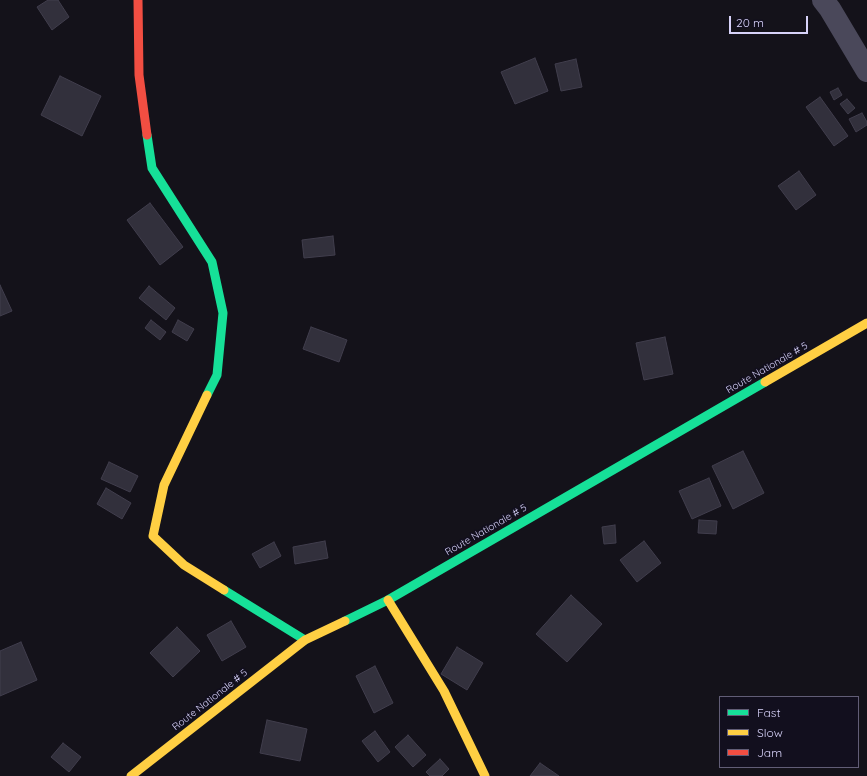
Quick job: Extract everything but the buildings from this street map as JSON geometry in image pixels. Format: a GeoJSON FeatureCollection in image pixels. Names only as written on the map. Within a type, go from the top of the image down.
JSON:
{"type":"FeatureCollection","features":[{"type":"Feature","properties":{"kind":"street"},"geometry":{"type":"LineString","coordinates":[[138,0],[139,75],[152,168],[212,262],[224,313],[217,375],[164,485],[153,536],[184,565],[305,640]]}},
{"type":"Feature","properties":{"kind":"street"},"geometry":{"type":"LineString","coordinates":[[823,0],[830,9],[867,71]]}},
{"type":"Feature","properties":{"kind":"street","name":"Route Nationale # 5"},"geometry":{"type":"LineString","coordinates":[[131,776],[305,640],[388,600],[867,323]]}},
{"type":"Feature","properties":{"kind":"street"},"geometry":{"type":"LineString","coordinates":[[388,600],[444,691],[485,776]]}},
{"type":"Feature","properties":{"kind":"traffic: fast"},"geometry":{"type":"LineString","coordinates":[[147,135],[152,168],[212,262],[223,313],[217,375],[207,395]]}},
{"type":"Feature","properties":{"kind":"traffic: fast"},"geometry":{"type":"LineString","coordinates":[[345,621],[388,600],[765,382]]}},
{"type":"Feature","properties":{"kind":"traffic: fast"},"geometry":{"type":"LineString","coordinates":[[224,590],[305,640]]}},
{"type":"Feature","properties":{"kind":"traffic: slow"},"geometry":{"type":"LineString","coordinates":[[765,382],[867,323]]}},
{"type":"Feature","properties":{"kind":"traffic: slow"},"geometry":{"type":"LineString","coordinates":[[207,395],[164,485],[153,536],[184,565],[224,590]]}},
{"type":"Feature","properties":{"kind":"traffic: slow"},"geometry":{"type":"LineString","coordinates":[[388,600],[444,691],[485,776]]}},
{"type":"Feature","properties":{"kind":"traffic: slow"},"geometry":{"type":"LineString","coordinates":[[131,776],[305,640],[345,621]]}},
{"type":"Feature","properties":{"kind":"traffic: jam"},"geometry":{"type":"LineString","coordinates":[[138,0],[139,75],[147,135]]}}]}
